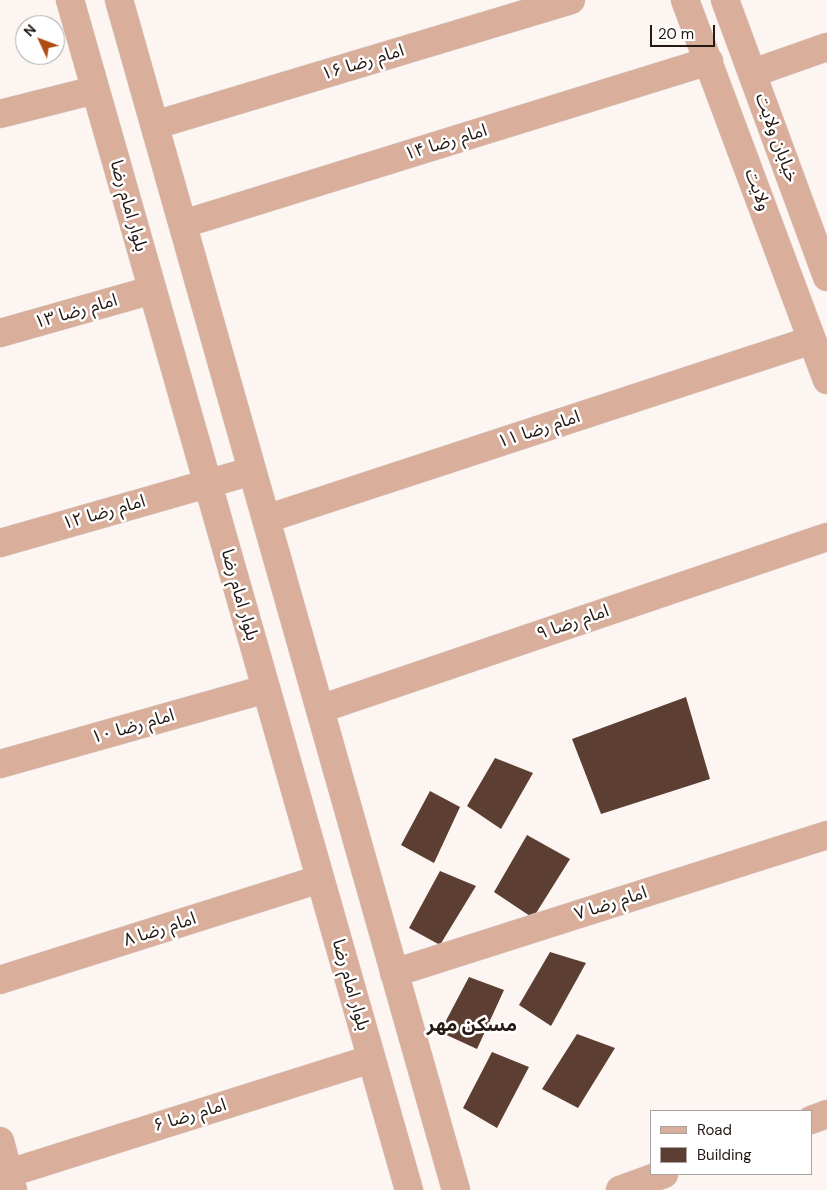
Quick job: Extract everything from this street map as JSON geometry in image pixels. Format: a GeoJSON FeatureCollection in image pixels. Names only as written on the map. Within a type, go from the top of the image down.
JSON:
{"type":"FeatureCollection","features":[{"type":"Feature","properties":{"kind":"street","name":"بلوار امام رضا"},"geometry":{"type":"LineString","coordinates":[[70,0],[409,1190]]}},
{"type":"Feature","properties":{"kind":"street"},"geometry":{"type":"LineString","coordinates":[[119,0],[456,1190]]}},
{"type":"Feature","properties":{"kind":"street","name":"امام رضا ۱۶"},"geometry":{"type":"LineString","coordinates":[[154,125],[571,0]]}},
{"type":"Feature","properties":{"kind":"street","name":"ولایت"},"geometry":{"type":"LineString","coordinates":[[686,0],[827,380]]}},
{"type":"Feature","properties":{"kind":"street","name":"خیابان ولایت"},"geometry":{"type":"LineString","coordinates":[[725,0],[753,74],[819,229],[827,277]]}},
{"type":"Feature","properties":{"kind":"street"},"geometry":{"type":"LineString","coordinates":[[753,74],[827,47]]}},
{"type":"Feature","properties":{"kind":"street","name":"امام رضا ۱۴"},"geometry":{"type":"LineString","coordinates":[[183,224],[709,61]]}},
{"type":"Feature","properties":{"kind":"street"},"geometry":{"type":"LineString","coordinates":[[0,114],[95,90]]}},
{"type":"Feature","properties":{"kind":"street","name":"امام رضا ۱۳"},"geometry":{"type":"LineString","coordinates":[[0,333],[152,290]]}},
{"type":"Feature","properties":{"kind":"street","name":"امام رضا ۱۱"},"geometry":{"type":"LineString","coordinates":[[266,519],[812,340]]}},
{"type":"Feature","properties":{"kind":"street","name":"امام رضا ۱۲"},"geometry":{"type":"LineString","coordinates":[[0,543],[252,471]]}},
{"type":"Feature","properties":{"kind":"street","name":"امام رضا ۹"},"geometry":{"type":"LineString","coordinates":[[320,709],[827,538]]}},
{"type":"Feature","properties":{"kind":"street","name":"امام رضا ۱۰"},"geometry":{"type":"LineString","coordinates":[[0,764],[266,689]]}},
{"type":"Feature","properties":{"kind":"street","name":"امام رضا ۷"},"geometry":{"type":"LineString","coordinates":[[394,973],[827,835]]}},
{"type":"Feature","properties":{"kind":"street","name":"امام رضا ۸"},"geometry":{"type":"LineString","coordinates":[[0,980],[320,879]]}},
{"type":"Feature","properties":{"kind":"street","name":"امام رضا ۶"},"geometry":{"type":"LineString","coordinates":[[7,1180],[371,1059]]}},
{"type":"Feature","properties":{"kind":"street"},"geometry":{"type":"LineString","coordinates":[[812,1120],[827,1114]]}},
{"type":"Feature","properties":{"kind":"street"},"geometry":{"type":"LineString","coordinates":[[0,1141],[7,1180]]}},
{"type":"Feature","properties":{"kind":"street"},"geometry":{"type":"LineString","coordinates":[[620,1190],[661,1175]]}},
{"type":"Feature","properties":{"kind":"building"},"geometry":{"type":"Polygon","coordinates":[[[686,697],[710,779],[601,814],[572,739],[686,697]]]}},
{"type":"Feature","properties":{"kind":"building"},"geometry":{"type":"Polygon","coordinates":[[[495,758],[533,773],[501,829],[467,806],[495,758]]]}},
{"type":"Feature","properties":{"kind":"building"},"geometry":{"type":"Polygon","coordinates":[[[430,791],[460,807],[434,863],[401,845],[430,791]]]}},
{"type":"Feature","properties":{"kind":"building"},"geometry":{"type":"Polygon","coordinates":[[[527,835],[570,859],[533,918],[494,892],[527,835]]]}},
{"type":"Feature","properties":{"kind":"building"},"geometry":{"type":"Polygon","coordinates":[[[440,871],[476,886],[440,945],[409,928],[440,871]]]}},
{"type":"Feature","properties":{"kind":"building"},"geometry":{"type":"Polygon","coordinates":[[[550,952],[586,963],[551,1026],[519,1005],[550,952]]]}},
{"type":"Feature","properties":{"kind":"building"},"geometry":{"type":"Polygon","coordinates":[[[469,977],[504,990],[477,1049],[440,1032],[469,977]]]}},
{"type":"Feature","properties":{"kind":"building"},"geometry":{"type":"Polygon","coordinates":[[[577,1034],[615,1048],[578,1108],[542,1089],[577,1034]]]}},
{"type":"Feature","properties":{"kind":"building"},"geometry":{"type":"Polygon","coordinates":[[[492,1052],[529,1067],[497,1128],[463,1108],[492,1052]]]}},
{"type":"Feature","properties":{"kind":"district","name":"مسکن مهر"},"geometry":{"type":"Point","coordinates":[472,1026]}}]}
